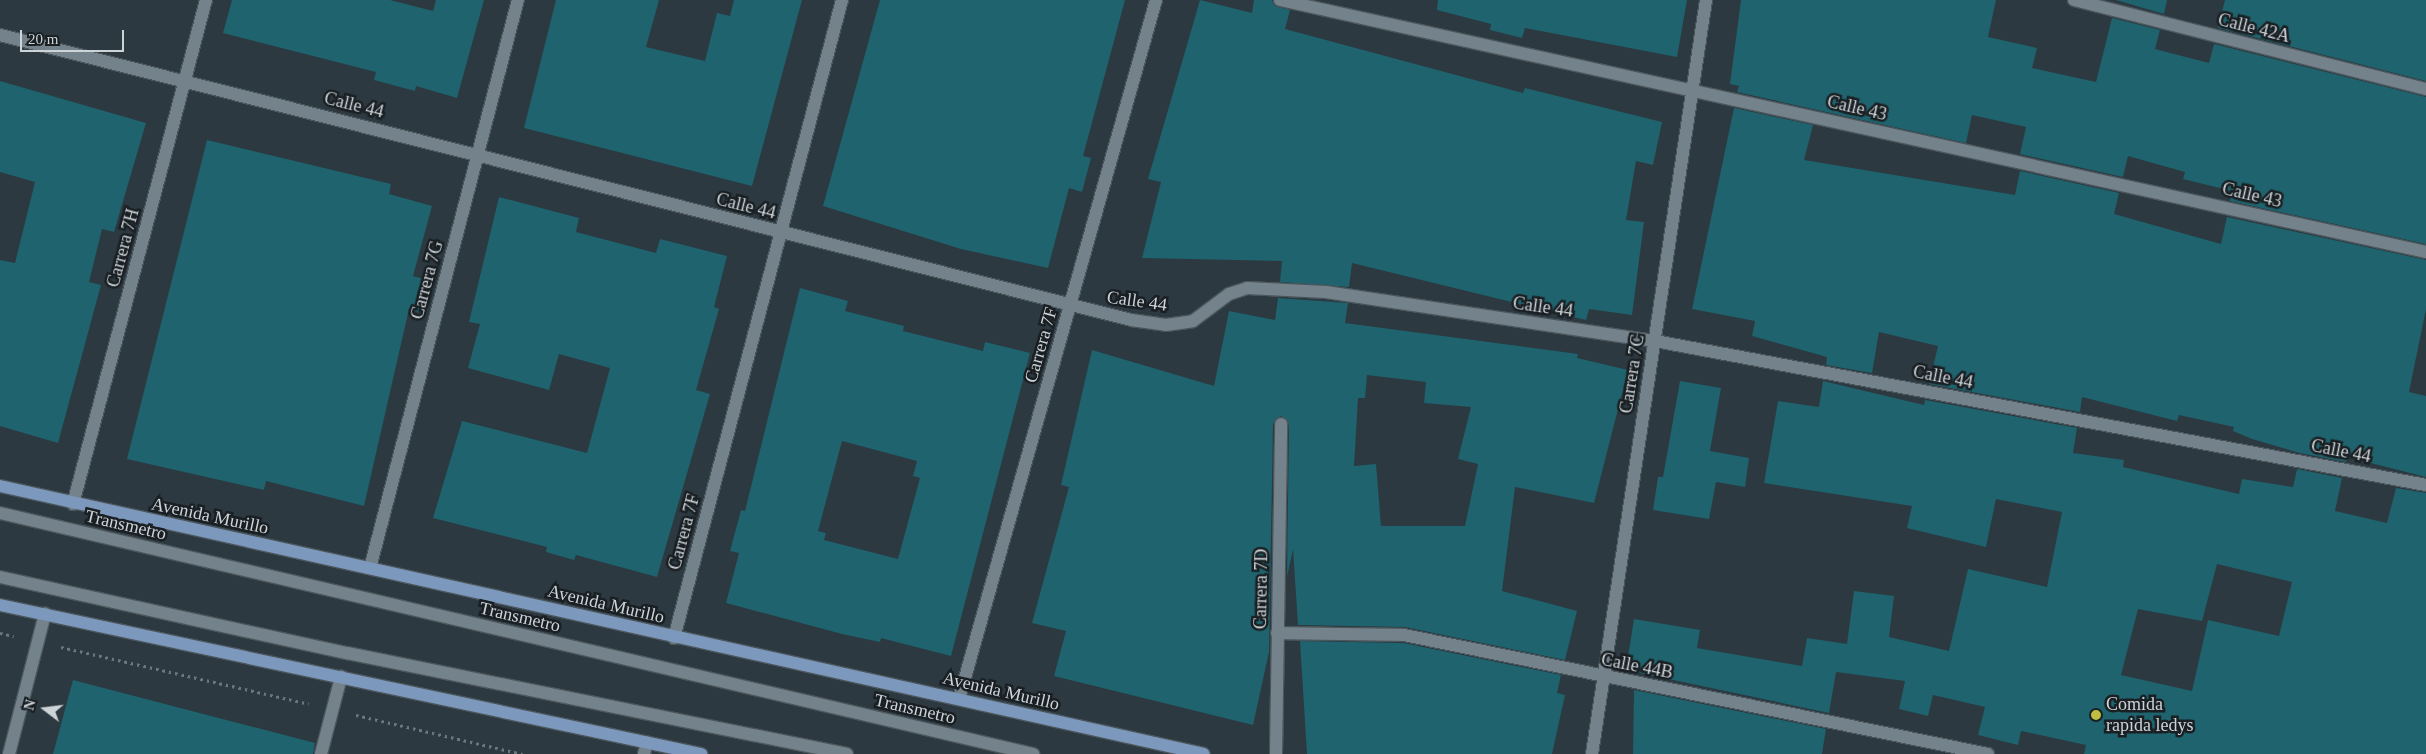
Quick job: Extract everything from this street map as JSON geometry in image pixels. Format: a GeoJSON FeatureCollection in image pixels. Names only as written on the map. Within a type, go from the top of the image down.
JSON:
{"type":"FeatureCollection","features":[{"type":"Feature","properties":{"kind":"main road","name":"Avenida Murillo"},"geometry":{"type":"LineString","coordinates":[[0,486],[674,638],[1204,754]]}},
{"type":"Feature","properties":{"kind":"main road"},"geometry":{"type":"LineString","coordinates":[[0,605],[341,677],[645,748],[701,754]]}},
{"type":"Feature","properties":{"kind":"street","name":"Carrera 7H"},"geometry":{"type":"LineString","coordinates":[[73,504],[206,0]]}},
{"type":"Feature","properties":{"kind":"street","name":"Carrera 7G"},"geometry":{"type":"LineString","coordinates":[[370,568],[518,0]]}},
{"type":"Feature","properties":{"kind":"street","name":"Carrera 7F"},"geometry":{"type":"LineString","coordinates":[[674,638],[842,0]]}},
{"type":"Feature","properties":{"kind":"street","name":"Carrera 7F"},"geometry":{"type":"LineString","coordinates":[[959,699],[1156,0]]}},
{"type":"Feature","properties":{"kind":"street","name":"Calle 43"},"geometry":{"type":"LineString","coordinates":[[1280,0],[1693,89],[2426,252]]}},
{"type":"Feature","properties":{"kind":"street","name":"Carrera 7C"},"geometry":{"type":"LineString","coordinates":[[1592,754],[1706,0]]}},
{"type":"Feature","properties":{"kind":"street","name":"Calle 42A"},"geometry":{"type":"LineString","coordinates":[[2074,0],[2426,89]]}},
{"type":"Feature","properties":{"kind":"street","name":"Calle 44"},"geometry":{"type":"LineString","coordinates":[[0,35],[185,79],[1069,308],[1166,325],[1193,321],[1229,294],[1274,287],[1655,341],[2426,484]]}},
{"type":"Feature","properties":{"kind":"street","name":"Carrera 7D"},"geometry":{"type":"LineString","coordinates":[[1276,754],[1281,424]]}},
{"type":"Feature","properties":{"kind":"street","name":"Transmetro"},"geometry":{"type":"LineString","coordinates":[[0,513],[1033,754]]}},
{"type":"Feature","properties":{"kind":"street"},"geometry":{"type":"LineString","coordinates":[[0,576],[347,653],[847,754]]}},
{"type":"Feature","properties":{"kind":"street"},"geometry":{"type":"LineString","coordinates":[[9,754],[45,614]]}},
{"type":"Feature","properties":{"kind":"street","name":"Calle 44B"},"geometry":{"type":"LineString","coordinates":[[1277,633],[1404,635],[1988,754]]}},
{"type":"Feature","properties":{"kind":"street"},"geometry":{"type":"LineString","coordinates":[[320,754],[341,677]]}},
{"type":"Feature","properties":{"kind":"path"},"geometry":{"type":"LineString","coordinates":[[0,633],[522,754]]}},
{"type":"Feature","properties":{"kind":"building"},"geometry":{"type":"Polygon","coordinates":[[[232,0],[390,0],[433,11],[436,0],[484,0],[457,98],[416,86],[415,91],[374,80],[376,72],[223,33],[232,0]]]}},
{"type":"Feature","properties":{"kind":"building"},"geometry":{"type":"Polygon","coordinates":[[[556,0],[659,0],[646,47],[705,61],[717,13],[730,16],[734,0],[802,0],[752,186],[524,128],[556,0]]]}},
{"type":"Feature","properties":{"kind":"building"},"geometry":{"type":"Polygon","coordinates":[[[880,0],[1125,0],[1083,156],[1091,158],[1082,192],[1069,188],[1048,268],[961,249],[823,206],[880,0]]]}},
{"type":"Feature","properties":{"kind":"building"},"geometry":{"type":"Polygon","coordinates":[[[1200,0],[1252,13],[1254,0],[1272,0],[1275,6],[1290,10],[1285,29],[1523,93],[1525,88],[1662,122],[1653,165],[1636,161],[1626,220],[1644,222],[1632,315],[1589,309],[1586,320],[1352,263],[1349,287],[1280,282],[1282,261],[1142,258],[1161,182],[1148,179],[1200,0]]]}},
{"type":"Feature","properties":{"kind":"building"},"geometry":{"type":"Polygon","coordinates":[[[1438,0],[1687,0],[1677,57],[1525,28],[1522,38],[1490,30],[1491,24],[1437,10],[1438,0]]]}},
{"type":"Feature","properties":{"kind":"building"},"geometry":{"type":"Polygon","coordinates":[[[1741,0],[1996,0],[1988,37],[2037,48],[2032,68],[2096,82],[2112,18],[2160,30],[2155,49],[2209,63],[2214,44],[2426,97],[2426,244],[2230,201],[2232,191],[2183,179],[2185,172],[2128,156],[2123,177],[2020,154],[2026,127],[1972,115],[1966,143],[1737,92],[1739,86],[1730,84],[1741,0]]]}},
{"type":"Feature","properties":{"kind":"building"},"geometry":{"type":"Polygon","coordinates":[[[2116,0],[2167,0],[2164,14],[2116,0]]]}},
{"type":"Feature","properties":{"kind":"building"},"geometry":{"type":"Polygon","coordinates":[[[2225,0],[2426,0],[2426,81],[2218,28],[2225,0]]]}},
{"type":"Feature","properties":{"kind":"building"},"geometry":{"type":"Polygon","coordinates":[[[0,81],[146,123],[114,232],[102,229],[89,282],[101,285],[58,443],[0,426],[0,260],[15,263],[35,182],[0,172],[0,81]]]}},
{"type":"Feature","properties":{"kind":"building"},"geometry":{"type":"Polygon","coordinates":[[[1734,108],[1813,125],[1804,160],[2015,195],[2020,171],[2119,193],[2114,214],[2221,244],[2227,217],[2426,260],[2426,309],[2409,392],[2426,396],[2426,477],[2347,457],[2346,462],[2300,453],[2252,439],[2233,431],[2234,427],[2179,415],[2177,421],[2082,397],[2080,412],[1929,384],[1938,346],[1879,332],[1872,373],[1826,365],[1827,357],[1752,336],[1755,321],[1692,309],[1734,108]]]}},
{"type":"Feature","properties":{"kind":"building"},"geometry":{"type":"Polygon","coordinates":[[[207,140],[391,184],[389,194],[432,206],[413,276],[427,280],[418,312],[409,309],[364,506],[266,481],[264,490],[127,459],[207,140]]]}},
{"type":"Feature","properties":{"kind":"building"},"geometry":{"type":"Polygon","coordinates":[[[499,197],[579,218],[576,232],[656,253],[660,239],[727,256],[714,307],[719,309],[696,390],[710,394],[657,577],[576,555],[574,560],[546,552],[547,547],[433,518],[462,421],[587,453],[610,368],[559,354],[549,390],[468,368],[480,324],[469,322],[499,197]]]}},
{"type":"Feature","properties":{"kind":"building"},"geometry":{"type":"Polygon","coordinates":[[[800,288],[848,301],[845,311],[904,326],[903,331],[983,351],[985,342],[1030,353],[951,656],[881,638],[880,642],[842,634],[726,603],[739,553],[730,551],[741,510],[745,511],[800,288]],[[842,441],[818,531],[826,533],[824,540],[898,559],[920,478],[913,476],[917,461],[842,441]]]}},
{"type":"Feature","properties":{"kind":"building"},"geometry":{"type":"Polygon","coordinates":[[[1278,298],[1348,303],[1345,323],[1578,354],[1577,358],[1628,370],[1594,503],[1515,487],[1502,591],[1577,611],[1565,660],[1405,627],[1298,625],[1293,549],[1287,577],[1289,424],[1281,416],[1273,424],[1269,652],[1253,725],[1054,676],[1066,631],[1032,623],[1069,487],[1061,485],[1092,350],[1214,386],[1229,311],[1275,320],[1278,298]],[[1367,375],[1365,398],[1358,398],[1354,466],[1376,464],[1381,526],[1465,526],[1478,464],[1458,459],[1471,407],[1424,403],[1426,382],[1367,375]]]}},
{"type":"Feature","properties":{"kind":"building"},"geometry":{"type":"Polygon","coordinates":[[[1680,381],[1721,388],[1710,451],[1749,458],[1745,487],[1716,482],[1709,519],[1653,510],[1658,477],[1663,477],[1680,381]]]}},
{"type":"Feature","properties":{"kind":"building"},"geometry":{"type":"Polygon","coordinates":[[[1823,381],[1924,405],[1925,400],[2077,428],[2073,453],[2124,460],[2123,467],[2239,494],[2242,479],[2293,487],[2297,469],[2342,478],[2335,511],[2387,523],[2396,488],[2426,493],[2426,754],[2084,754],[2086,745],[2021,731],[2018,745],[1978,735],[1985,707],[1933,695],[1928,716],[1899,709],[1905,681],[1836,672],[1829,713],[1626,670],[1634,619],[1700,630],[1697,648],[1802,666],[1807,638],[1847,644],[1854,591],[1894,596],[1889,637],[1949,651],[1968,569],[2047,587],[2062,512],[1996,499],[1986,547],[1907,528],[1912,506],[1764,483],[1778,401],[1819,407],[1823,381]],[[2217,564],[2202,621],[2138,609],[2121,675],[2192,691],[2208,620],[2279,636],[2292,582],[2217,564]]]}},
{"type":"Feature","properties":{"kind":"building"},"geometry":{"type":"Polygon","coordinates":[[[1300,641],[1403,643],[1561,675],[1557,693],[1565,695],[1552,754],[1307,754],[1300,641]]]}},
{"type":"Feature","properties":{"kind":"building"},"geometry":{"type":"Polygon","coordinates":[[[73,680],[315,743],[313,754],[53,754],[73,680]]]}},
{"type":"Feature","properties":{"kind":"building"},"geometry":{"type":"Polygon","coordinates":[[[1634,690],[1826,729],[1822,754],[1633,754],[1634,690]]]}},
{"type":"Feature","properties":{"kind":"place","name":"Comida rapida ledys"},"geometry":{"type":"Point","coordinates":[2096,715]}}]}
